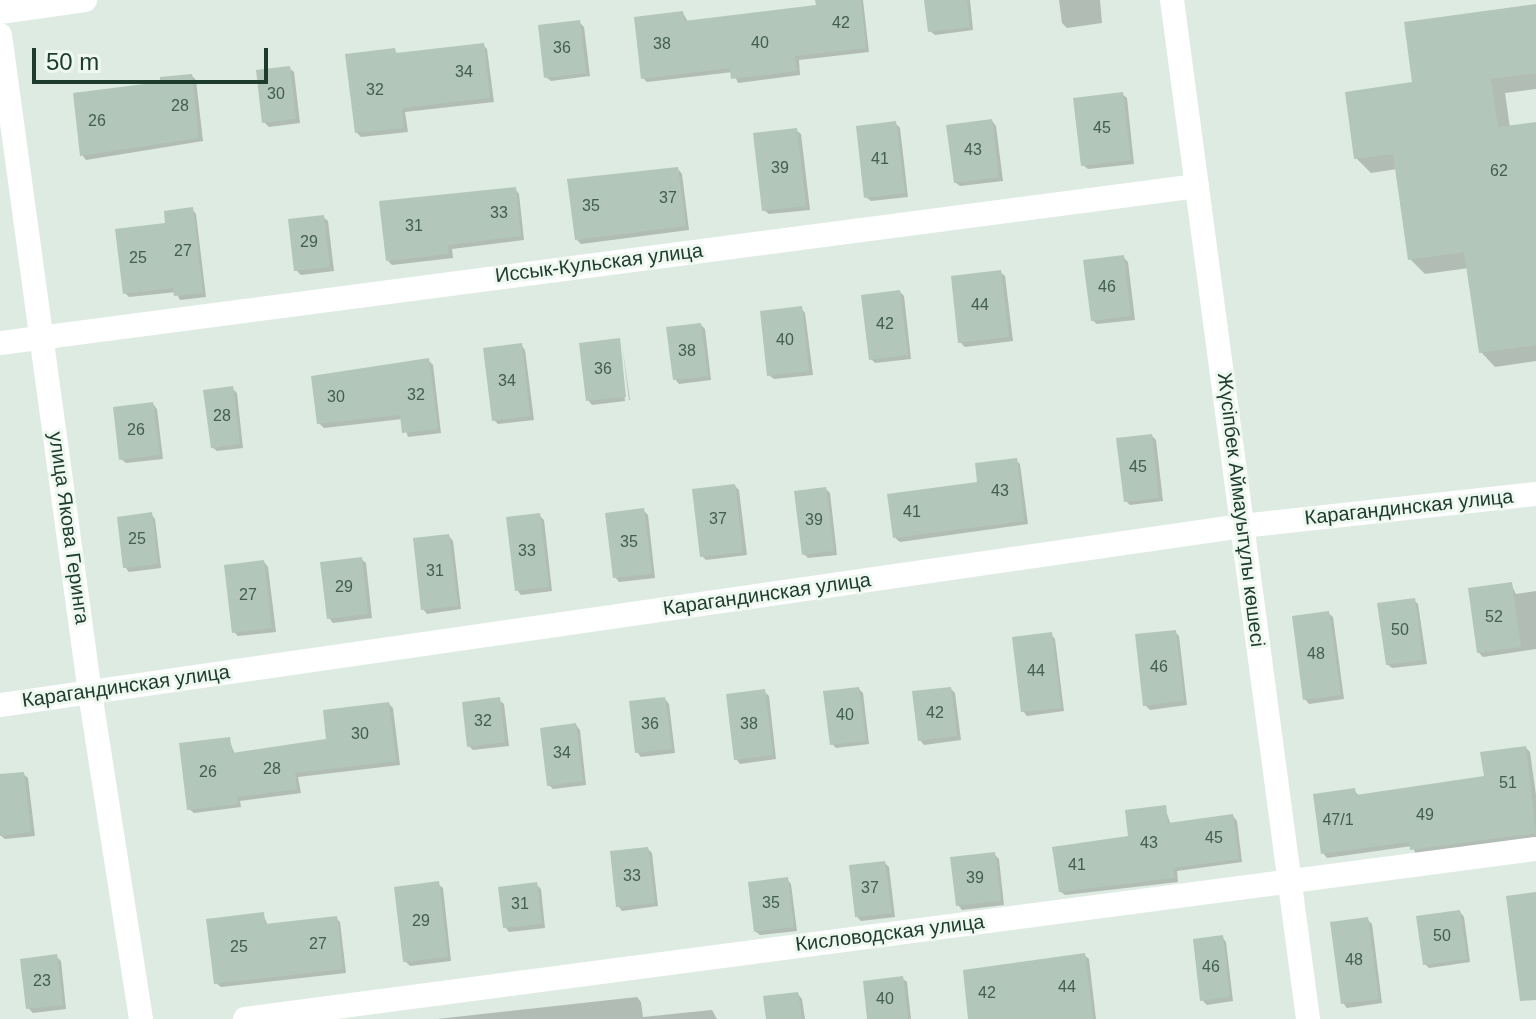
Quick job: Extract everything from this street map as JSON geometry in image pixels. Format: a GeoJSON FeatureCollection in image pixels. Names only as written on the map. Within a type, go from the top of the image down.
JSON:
{"type":"FeatureCollection","features":[{"type":"Feature","properties":{"kind":"street"},"geometry":{"type":"LineString","coordinates":[[0,12],[85,0]]}},
{"type":"Feature","properties":{"kind":"street","name":"Жүсіпбек Аймауытұлы көшесі"},"geometry":{"type":"LineString","coordinates":[[1172,0],[1308,1019]]}},
{"type":"Feature","properties":{"kind":"street","name":"улица Якова Геринга"},"geometry":{"type":"LineString","coordinates":[[0,35],[90,693],[141,1019]]}},
{"type":"Feature","properties":{"kind":"street","name":"Иссык-Кульская улица"},"geometry":{"type":"LineString","coordinates":[[0,343],[1197,186]]}},
{"type":"Feature","properties":{"kind":"street","name":"Карагандинская улица"},"geometry":{"type":"LineString","coordinates":[[0,705],[1242,526],[1536,494]]}},
{"type":"Feature","properties":{"kind":"street","name":"Кисловодская улица"},"geometry":{"type":"LineString","coordinates":[[245,1019],[1536,849]]}},
{"type":"Feature","properties":{"kind":"building"},"geometry":{"type":"Polygon","coordinates":[[[815,0],[861,0],[866,48],[795,56],[797,71],[731,79],[730,68],[641,79],[634,17],[683,11],[684,21],[816,5],[815,0]]]}},
{"type":"Feature","properties":{"kind":"building"},"geometry":{"type":"Polygon","coordinates":[[[924,0],[967,0],[970,27],[928,32],[924,0]]]}},
{"type":"Feature","properties":{"kind":"building"},"geometry":{"type":"Polygon","coordinates":[[[1536,4],[1536,73],[1491,79],[1498,127],[1536,122],[1536,345],[1479,353],[1464,252],[1408,260],[1393,154],[1354,159],[1345,92],[1412,82],[1404,22],[1536,4]]]}},
{"type":"Feature","properties":{"kind":"building"},"geometry":{"type":"Polygon","coordinates":[[[580,20],[586,73],[544,78],[538,25],[580,20]]]}},
{"type":"Feature","properties":{"kind":"building"},"geometry":{"type":"Polygon","coordinates":[[[484,43],[490,98],[402,108],[404,128],[355,133],[345,54],[395,48],[396,53],[484,43]]]}},
{"type":"Feature","properties":{"kind":"building"},"geometry":{"type":"Polygon","coordinates":[[[290,66],[296,119],[262,123],[256,70],[290,66]]]}},
{"type":"Feature","properties":{"kind":"building"},"geometry":{"type":"Polygon","coordinates":[[[192,74],[199,138],[80,156],[73,93],[160,82],[160,77],[192,74]]]}},
{"type":"Feature","properties":{"kind":"building"},"geometry":{"type":"Polygon","coordinates":[[[1123,92],[1131,160],[1081,166],[1073,98],[1123,92]]]}},
{"type":"Feature","properties":{"kind":"building"},"geometry":{"type":"Polygon","coordinates":[[[992,119],[999,177],[954,183],[946,125],[992,119]]]}},
{"type":"Feature","properties":{"kind":"building"},"geometry":{"type":"Polygon","coordinates":[[[896,121],[905,193],[864,198],[856,126],[896,121]]]}},
{"type":"Feature","properties":{"kind":"building"},"geometry":{"type":"Polygon","coordinates":[[[797,128],[806,206],[762,211],[753,133],[797,128]]]}},
{"type":"Feature","properties":{"kind":"building"},"geometry":{"type":"Polygon","coordinates":[[[678,167],[686,226],[575,240],[567,179],[678,167]]]}},
{"type":"Feature","properties":{"kind":"building"},"geometry":{"type":"Polygon","coordinates":[[[516,187],[521,236],[448,245],[449,254],[386,261],[379,201],[516,187]]]}},
{"type":"Feature","properties":{"kind":"building"},"geometry":{"type":"Polygon","coordinates":[[[193,207],[203,293],[174,296],[173,288],[123,294],[115,229],[165,223],[164,211],[193,207]]]}},
{"type":"Feature","properties":{"kind":"building"},"geometry":{"type":"Polygon","coordinates":[[[324,215],[330,267],[294,271],[288,219],[324,215]]]}},
{"type":"Feature","properties":{"kind":"building"},"geometry":{"type":"Polygon","coordinates":[[[1124,255],[1131,316],[1091,321],[1083,260],[1124,255]]]}},
{"type":"Feature","properties":{"kind":"building"},"geometry":{"type":"Polygon","coordinates":[[[1001,270],[1009,337],[958,343],[951,276],[1001,270]]]}},
{"type":"Feature","properties":{"kind":"building"},"geometry":{"type":"Polygon","coordinates":[[[900,290],[908,355],[869,360],[861,295],[900,290]]]}},
{"type":"Feature","properties":{"kind":"building"},"geometry":{"type":"Polygon","coordinates":[[[802,306],[809,371],[767,376],[760,311],[802,306]]]}},
{"type":"Feature","properties":{"kind":"building"},"geometry":{"type":"Polygon","coordinates":[[[701,323],[708,376],[673,380],[666,327],[701,323]]]}},
{"type":"Feature","properties":{"kind":"building"},"geometry":{"type":"Polygon","coordinates":[[[620,338],[626,397],[586,401],[579,343],[620,338]]]}},
{"type":"Feature","properties":{"kind":"building"},"geometry":{"type":"Polygon","coordinates":[[[522,343],[530,416],[492,421],[483,348],[522,343]]]}},
{"type":"Feature","properties":{"kind":"building"},"geometry":{"type":"Polygon","coordinates":[[[429,358],[438,429],[402,433],[400,415],[317,424],[311,376],[429,358]]]}},
{"type":"Feature","properties":{"kind":"building"},"geometry":{"type":"Polygon","coordinates":[[[233,386],[240,444],[211,448],[203,390],[233,386]]]}},
{"type":"Feature","properties":{"kind":"building"},"geometry":{"type":"Polygon","coordinates":[[[153,402],[160,455],[119,460],[113,407],[153,402]]]}},
{"type":"Feature","properties":{"kind":"building"},"geometry":{"type":"Polygon","coordinates":[[[1152,434],[1159,498],[1124,502],[1116,438],[1152,434]]]}},
{"type":"Feature","properties":{"kind":"building"},"geometry":{"type":"Polygon","coordinates":[[[1017,458],[1024,521],[893,538],[887,494],[977,482],[975,463],[1017,458]]]}},
{"type":"Feature","properties":{"kind":"building"},"geometry":{"type":"Polygon","coordinates":[[[735,484],[743,552],[700,557],[692,489],[735,484]]]}},
{"type":"Feature","properties":{"kind":"building"},"geometry":{"type":"Polygon","coordinates":[[[826,487],[834,551],[802,555],[794,491],[826,487]]]}},
{"type":"Feature","properties":{"kind":"building"},"geometry":{"type":"Polygon","coordinates":[[[644,508],[652,574],[613,578],[605,513],[644,508]]]}},
{"type":"Feature","properties":{"kind":"building"},"geometry":{"type":"Polygon","coordinates":[[[152,512],[158,564],[123,568],[117,517],[152,512]]]}},
{"type":"Feature","properties":{"kind":"building"},"geometry":{"type":"Polygon","coordinates":[[[540,513],[549,587],[515,591],[506,517],[540,513]]]}},
{"type":"Feature","properties":{"kind":"building"},"geometry":{"type":"Polygon","coordinates":[[[449,534],[458,606],[421,610],[413,538],[449,534]]]}},
{"type":"Feature","properties":{"kind":"building"},"geometry":{"type":"Polygon","coordinates":[[[362,557],[368,614],[327,619],[320,562],[362,557]]]}},
{"type":"Feature","properties":{"kind":"building"},"geometry":{"type":"Polygon","coordinates":[[[264,560],[272,628],[232,633],[224,565],[264,560]]]}},
{"type":"Feature","properties":{"kind":"building"},"geometry":{"type":"Polygon","coordinates":[[[1512,582],[1521,647],[1477,653],[1468,588],[1512,582]]]}},
{"type":"Feature","properties":{"kind":"building"},"geometry":{"type":"Polygon","coordinates":[[[1415,598],[1423,660],[1386,665],[1377,603],[1415,598]]]}},
{"type":"Feature","properties":{"kind":"building"},"geometry":{"type":"Polygon","coordinates":[[[1329,611],[1341,695],[1303,700],[1292,616],[1329,611]]]}},
{"type":"Feature","properties":{"kind":"building"},"geometry":{"type":"Polygon","coordinates":[[[1176,630],[1184,701],[1143,706],[1135,634],[1176,630]]]}},
{"type":"Feature","properties":{"kind":"building"},"geometry":{"type":"Polygon","coordinates":[[[1052,632],[1061,708],[1021,712],[1012,637],[1052,632]]]}},
{"type":"Feature","properties":{"kind":"building"},"geometry":{"type":"Polygon","coordinates":[[[859,687],[866,741],[830,745],[823,691],[859,687]]]}},
{"type":"Feature","properties":{"kind":"building"},"geometry":{"type":"Polygon","coordinates":[[[951,687],[957,736],[918,741],[912,691],[951,687]]]}},
{"type":"Feature","properties":{"kind":"building"},"geometry":{"type":"Polygon","coordinates":[[[765,689],[773,755],[734,760],[726,694],[765,689]]]}},
{"type":"Feature","properties":{"kind":"building"},"geometry":{"type":"Polygon","coordinates":[[[500,697],[505,742],[467,747],[462,702],[500,697]]]}},
{"type":"Feature","properties":{"kind":"building"},"geometry":{"type":"Polygon","coordinates":[[[665,697],[672,749],[635,753],[629,701],[665,697]]]}},
{"type":"Feature","properties":{"kind":"building"},"geometry":{"type":"Polygon","coordinates":[[[389,702],[396,761],[295,773],[297,789],[237,797],[238,804],[187,810],[179,743],[230,737],[232,753],[326,739],[323,710],[389,702]]]}},
{"type":"Feature","properties":{"kind":"building"},"geometry":{"type":"Polygon","coordinates":[[[576,723],[583,781],[547,786],[540,728],[576,723]]]}},
{"type":"Feature","properties":{"kind":"building"},"geometry":{"type":"Polygon","coordinates":[[[1526,746],[1536,833],[1410,850],[1409,842],[1321,854],[1313,794],[1355,788],[1356,795],[1484,776],[1480,752],[1526,746]]]}},
{"type":"Feature","properties":{"kind":"building"},"geometry":{"type":"Polygon","coordinates":[[[24,772],[31,832],[0,836],[0,774],[24,772]]]}},
{"type":"Feature","properties":{"kind":"building"},"geometry":{"type":"Polygon","coordinates":[[[1166,805],[1168,823],[1233,814],[1239,859],[1173,868],[1174,878],[1059,892],[1052,847],[1128,836],[1125,810],[1166,805]]]}},
{"type":"Feature","properties":{"kind":"building"},"geometry":{"type":"Polygon","coordinates":[[[648,847],[655,903],[616,907],[610,851],[648,847]]]}},
{"type":"Feature","properties":{"kind":"building"},"geometry":{"type":"Polygon","coordinates":[[[995,852],[1001,901],[956,906],[950,857],[995,852]]]}},
{"type":"Feature","properties":{"kind":"building"},"geometry":{"type":"Polygon","coordinates":[[[885,861],[892,913],[855,917],[849,865],[885,861]]]}},
{"type":"Feature","properties":{"kind":"building"},"geometry":{"type":"Polygon","coordinates":[[[788,877],[794,927],[754,932],[748,882],[788,877]]]}},
{"type":"Feature","properties":{"kind":"building"},"geometry":{"type":"Polygon","coordinates":[[[439,881],[448,957],[403,962],[394,887],[439,881]]]}},
{"type":"Feature","properties":{"kind":"building"},"geometry":{"type":"Polygon","coordinates":[[[537,882],[542,924],[503,928],[498,887],[537,882]]]}},
{"type":"Feature","properties":{"kind":"building"},"geometry":{"type":"Polygon","coordinates":[[[1536,892],[1536,1000],[1520,1001],[1506,896],[1536,892]]]}},
{"type":"Feature","properties":{"kind":"building"},"geometry":{"type":"Polygon","coordinates":[[[1460,910],[1467,959],[1423,965],[1416,916],[1460,910]]]}},
{"type":"Feature","properties":{"kind":"building"},"geometry":{"type":"Polygon","coordinates":[[[264,912],[265,924],[337,916],[343,969],[214,984],[206,919],[264,912]]]}},
{"type":"Feature","properties":{"kind":"building"},"geometry":{"type":"Polygon","coordinates":[[[1368,917],[1379,999],[1341,1004],[1330,922],[1368,917]]]}},
{"type":"Feature","properties":{"kind":"building"},"geometry":{"type":"Polygon","coordinates":[[[1223,935],[1230,997],[1200,1001],[1193,939],[1223,935]]]}},
{"type":"Feature","properties":{"kind":"building"},"geometry":{"type":"Polygon","coordinates":[[[1085,953],[1093,1019],[968,1019],[963,970],[1085,953]]]}},
{"type":"Feature","properties":{"kind":"building"},"geometry":{"type":"Polygon","coordinates":[[[57,954],[63,1005],[26,1009],[20,959],[57,954]]]}},
{"type":"Feature","properties":{"kind":"building"},"geometry":{"type":"Polygon","coordinates":[[[903,976],[908,1019],[867,1019],[863,981],[903,976]]]}},
{"type":"Feature","properties":{"kind":"building"},"geometry":{"type":"Polygon","coordinates":[[[798,992],[802,1019],[766,1019],[763,996],[798,992]]]}}]}
